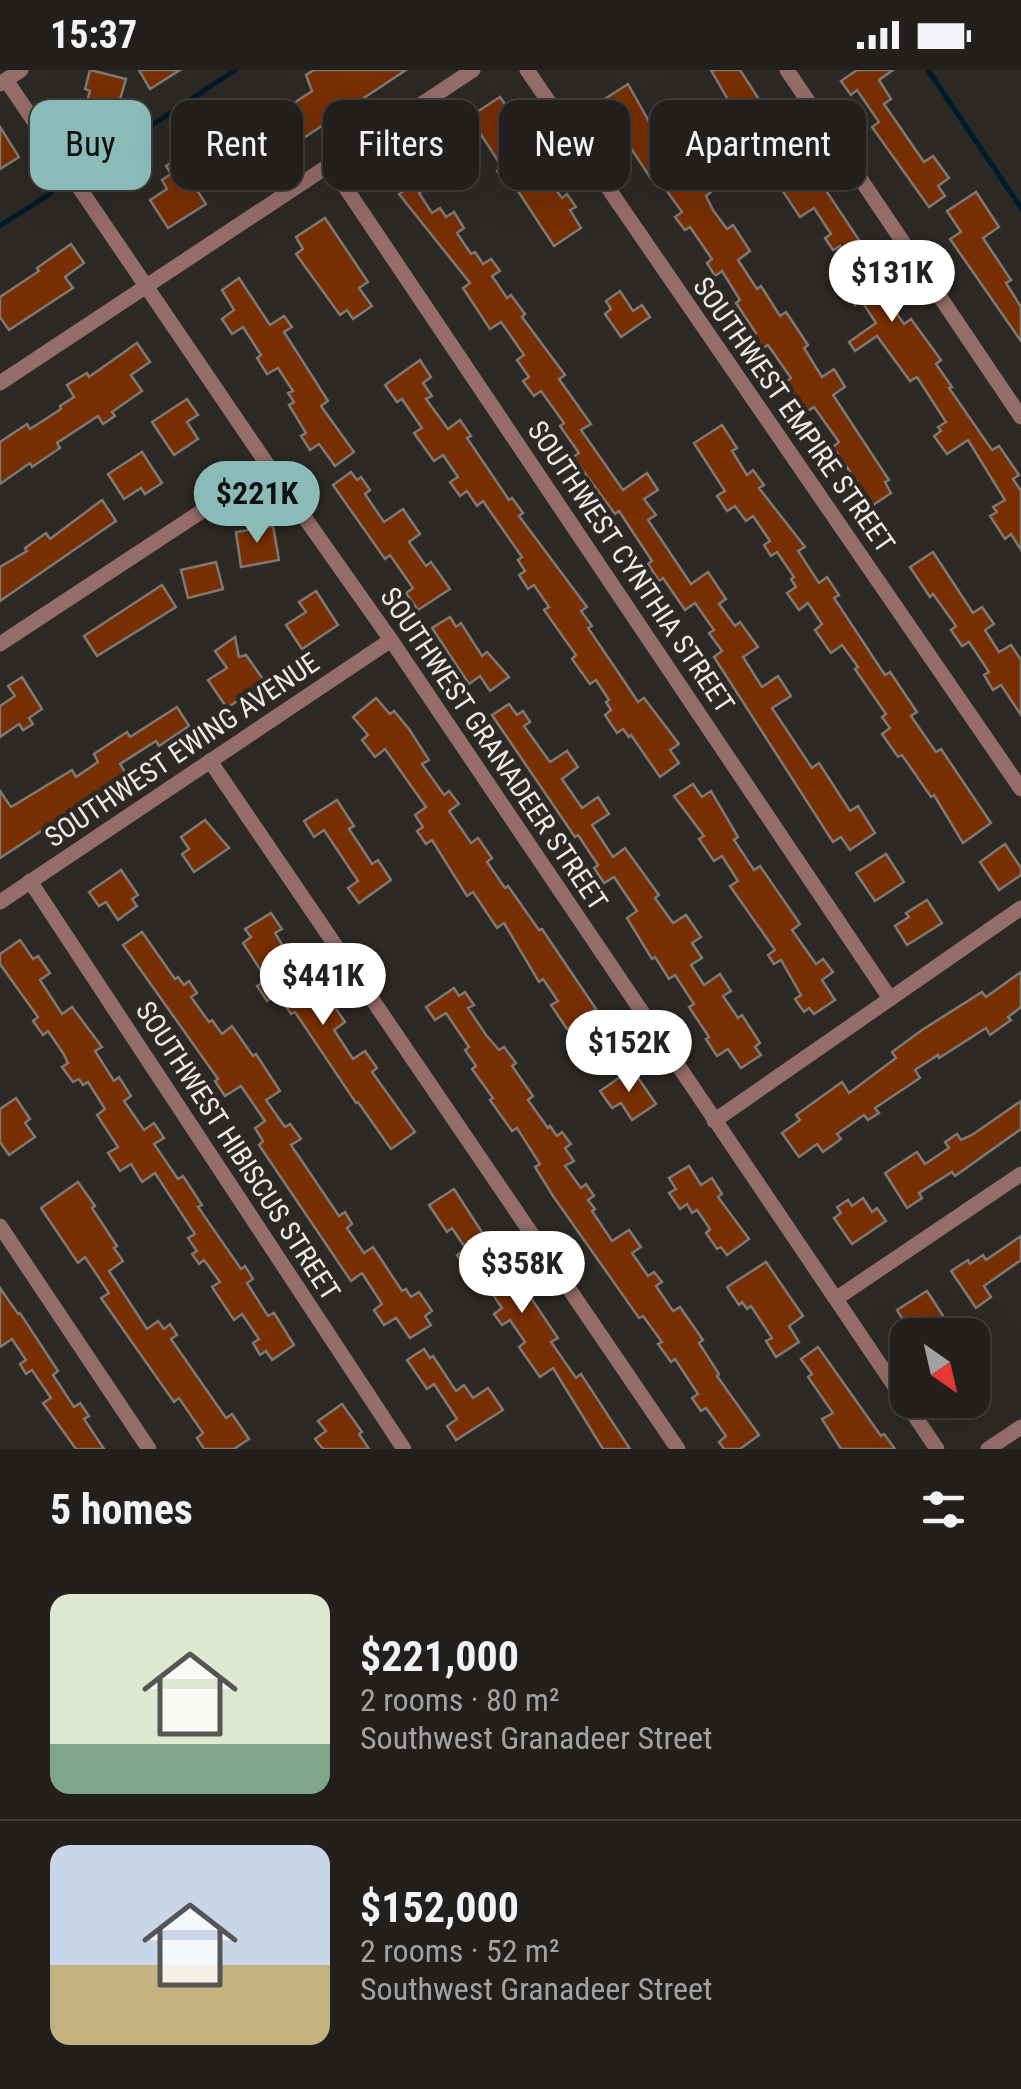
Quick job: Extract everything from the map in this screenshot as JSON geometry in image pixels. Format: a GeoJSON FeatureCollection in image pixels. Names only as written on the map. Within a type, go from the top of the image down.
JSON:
{"type":"FeatureCollection","features":[{"type":"Feature","properties":{"kind":"street"},"geometry":{"type":"LineString","coordinates":[[3,82],[21,70]]}},
{"type":"Feature","properties":{"kind":"street"},"geometry":{"type":"LineString","coordinates":[[429,100],[474,70]]}},
{"type":"Feature","properties":{"kind":"street","name":"SOUTHWEST EMPIRE STREET"},"geometry":{"type":"LineString","coordinates":[[526,70],[1021,789]]}},
{"type":"Feature","properties":{"kind":"street"},"geometry":{"type":"LineString","coordinates":[[787,70],[1015,394],[1021,417]]}},
{"type":"Feature","properties":{"kind":"street","name":"SOUTHWEST GRANADEER STREET"},"geometry":{"type":"LineString","coordinates":[[3,82],[148,285],[391,640],[937,1449]]}},
{"type":"Feature","properties":{"kind":"street"},"geometry":{"type":"LineString","coordinates":[[0,383],[323,171]]}},
{"type":"Feature","properties":{"kind":"street","name":"SOUTHWEST CYNTHIA STREET"},"geometry":{"type":"LineString","coordinates":[[347,190],[890,997]]}},
{"type":"Feature","properties":{"kind":"street"},"geometry":{"type":"LineString","coordinates":[[0,644],[269,467]]}},
{"type":"Feature","properties":{"kind":"street","name":"SOUTHWEST EWING AVENUE"},"geometry":{"type":"LineString","coordinates":[[0,902],[391,640]]}},
{"type":"Feature","properties":{"kind":"street"},"geometry":{"type":"LineString","coordinates":[[210,761],[678,1449]]}},
{"type":"Feature","properties":{"kind":"street","name":"SOUTHWEST HIBISCUS STREET"},"geometry":{"type":"LineString","coordinates":[[30,881],[404,1449]]}},
{"type":"Feature","properties":{"kind":"street"},"geometry":{"type":"LineString","coordinates":[[714,1120],[1021,908]]}},
{"type":"Feature","properties":{"kind":"street"},"geometry":{"type":"LineString","coordinates":[[836,1298],[1021,1174]]}},
{"type":"Feature","properties":{"kind":"street"},"geometry":{"type":"LineString","coordinates":[[0,1226],[149,1449]]}},
{"type":"Feature","properties":{"kind":"street"},"geometry":{"type":"LineString","coordinates":[[988,1449],[1021,1427]]}},
{"type":"Feature","properties":{"kind":"building"},"geometry":{"type":"Polygon","coordinates":[[[90,70],[126,79],[120,100],[87,100],[90,91],[85,89],[90,70]]]}},
{"type":"Feature","properties":{"kind":"building"},"geometry":{"type":"Polygon","coordinates":[[[139,70],[180,70],[150,89],[139,70]]]}},
{"type":"Feature","properties":{"kind":"building"},"geometry":{"type":"Polygon","coordinates":[[[314,70],[406,70],[361,100],[323,100],[323,125],[303,138],[303,100],[298,100],[312,91],[306,75],[314,70]]]}},
{"type":"Feature","properties":{"kind":"building"},"geometry":{"type":"Polygon","coordinates":[[[711,70],[740,70],[759,100],[728,100],[711,70]]]}},
{"type":"Feature","properties":{"kind":"building"},"geometry":{"type":"Polygon","coordinates":[[[857,70],[893,70],[879,80],[891,99],[884,104],[924,162],[933,156],[949,178],[938,186],[945,196],[929,207],[872,127],[879,122],[866,100],[857,90],[851,95],[841,81],[857,70]]]}},
{"type":"Feature","properties":{"kind":"building"},"geometry":{"type":"Polygon","coordinates":[[[628,84],[650,123],[650,177],[630,147],[630,100],[603,100],[628,84]]]}},
{"type":"Feature","properties":{"kind":"building"},"geometry":{"type":"Polygon","coordinates":[[[500,97],[502,100],[499,100],[499,162],[479,134],[479,111],[500,97]]]}},
{"type":"Feature","properties":{"kind":"building"},"geometry":{"type":"Polygon","coordinates":[[[0,127],[19,157],[0,169],[0,127]]]}},
{"type":"Feature","properties":{"kind":"building"},"geometry":{"type":"Polygon","coordinates":[[[171,174],[171,190],[197,190],[206,204],[168,228],[150,200],[167,189],[162,180],[171,174]]]}},
{"type":"Feature","properties":{"kind":"building"},"geometry":{"type":"Polygon","coordinates":[[[424,190],[419,193],[432,213],[440,208],[446,217],[454,212],[464,228],[457,233],[471,254],[475,252],[483,264],[491,259],[500,271],[492,276],[507,298],[511,295],[525,314],[522,317],[565,375],[559,379],[591,424],[581,430],[623,490],[647,473],[658,490],[644,499],[656,515],[648,520],[691,584],[708,572],[726,599],[719,604],[735,626],[740,622],[758,647],[743,657],[762,687],[778,676],[791,696],[772,708],[812,768],[819,763],[850,811],[858,806],[875,833],[850,850],[841,837],[833,842],[714,657],[722,651],[709,633],[714,630],[695,603],[685,610],[663,578],[659,581],[648,564],[652,561],[619,511],[615,514],[573,457],[579,453],[560,426],[564,423],[541,391],[534,396],[523,381],[529,377],[517,360],[524,355],[501,322],[490,329],[463,288],[470,283],[399,194],[424,190]]]}},
{"type":"Feature","properties":{"kind":"building"},"geometry":{"type":"Polygon","coordinates":[[[517,190],[556,190],[562,198],[567,194],[576,207],[570,210],[581,228],[554,246],[517,190]]]}},
{"type":"Feature","properties":{"kind":"building"},"geometry":{"type":"Polygon","coordinates":[[[666,190],[712,191],[706,196],[713,210],[727,229],[733,225],[750,251],[738,260],[757,289],[761,286],[780,316],[786,312],[808,345],[804,348],[822,377],[834,369],[845,387],[833,395],[889,480],[885,482],[891,493],[873,505],[833,447],[839,442],[814,407],[805,413],[786,382],[791,378],[768,345],[763,348],[754,335],[736,303],[740,300],[722,271],[715,276],[707,263],[712,259],[690,227],[685,230],[675,217],[682,212],[666,190]]]}},
{"type":"Feature","properties":{"kind":"building"},"geometry":{"type":"Polygon","coordinates":[[[782,190],[826,190],[881,273],[872,279],[904,324],[911,319],[941,360],[936,364],[952,387],[949,388],[992,450],[999,446],[1019,475],[1013,479],[1021,491],[1021,550],[1011,534],[1005,539],[990,516],[997,512],[993,507],[1005,500],[968,440],[947,454],[934,436],[946,422],[917,377],[910,381],[877,336],[855,351],[849,342],[876,323],[861,300],[855,305],[837,279],[854,267],[840,246],[833,250],[825,238],[831,234],[814,208],[800,217],[782,190]]]}},
{"type":"Feature","properties":{"kind":"building"},"geometry":{"type":"Polygon","coordinates":[[[976,192],[999,227],[983,238],[1011,280],[1006,283],[1021,307],[1021,341],[950,239],[961,232],[947,211],[976,192]]]}},
{"type":"Feature","properties":{"kind":"building"},"geometry":{"type":"Polygon","coordinates":[[[325,218],[368,282],[359,288],[372,306],[353,319],[347,310],[340,315],[296,254],[303,249],[296,237],[325,218]]]}},
{"type":"Feature","properties":{"kind":"building"},"geometry":{"type":"Polygon","coordinates":[[[71,244],[84,263],[65,277],[73,288],[9,330],[0,317],[0,297],[71,244]]]}},
{"type":"Feature","properties":{"kind":"building"},"geometry":{"type":"Polygon","coordinates":[[[239,278],[270,325],[284,316],[292,327],[284,332],[328,401],[321,406],[354,452],[335,466],[319,444],[310,450],[301,436],[306,433],[289,405],[294,402],[288,393],[293,391],[278,368],[267,374],[257,358],[261,355],[243,327],[232,334],[222,319],[234,310],[222,290],[239,278]]]}},
{"type":"Feature","properties":{"kind":"building"},"geometry":{"type":"Polygon","coordinates":[[[620,291],[633,311],[642,305],[650,317],[621,337],[605,314],[611,309],[606,301],[620,291]]]}},
{"type":"Feature","properties":{"kind":"building"},"geometry":{"type":"Polygon","coordinates":[[[137,343],[150,362],[131,375],[142,391],[112,412],[115,416],[103,424],[98,416],[57,443],[60,448],[0,484],[0,442],[61,409],[74,397],[67,385],[87,373],[89,377],[137,343]]]}},
{"type":"Feature","properties":{"kind":"building"},"geometry":{"type":"Polygon","coordinates":[[[420,360],[431,377],[423,383],[432,396],[426,399],[448,429],[460,420],[471,436],[467,438],[509,500],[512,498],[523,513],[519,516],[587,607],[581,611],[592,626],[588,628],[638,702],[644,698],[679,744],[670,750],[679,763],[660,777],[631,735],[623,729],[617,733],[605,715],[611,710],[606,702],[609,700],[596,680],[590,684],[572,659],[576,655],[544,610],[549,607],[534,585],[528,589],[519,575],[525,571],[518,560],[522,557],[483,501],[477,506],[467,491],[460,496],[450,482],[458,477],[443,455],[434,461],[414,433],[422,428],[402,399],[397,402],[385,385],[420,360]]]}},
{"type":"Feature","properties":{"kind":"building"},"geometry":{"type":"Polygon","coordinates":[[[187,399],[198,415],[187,422],[198,439],[174,455],[152,422],[187,399]]]}},
{"type":"Feature","properties":{"kind":"building"},"geometry":{"type":"Polygon","coordinates":[[[722,425],[737,448],[732,451],[747,475],[753,470],[764,485],[759,488],[805,547],[798,551],[819,583],[827,577],[839,595],[834,598],[885,675],[890,672],[917,712],[911,716],[936,752],[941,749],[991,823],[963,843],[934,795],[931,797],[882,734],[890,728],[882,717],[886,714],[855,669],[858,667],[842,645],[831,653],[815,630],[822,624],[808,603],[799,610],[787,593],[796,587],[791,579],[794,577],[777,552],[771,556],[764,545],[770,541],[753,516],[746,521],[735,506],[727,511],[717,496],[725,491],[694,443],[722,425]]]}},
{"type":"Feature","properties":{"kind":"building"},"geometry":{"type":"Polygon","coordinates":[[[142,452],[162,483],[145,494],[141,488],[124,499],[108,474],[142,452]]]}},
{"type":"Feature","properties":{"kind":"building"},"geometry":{"type":"Polygon","coordinates":[[[351,472],[357,480],[361,477],[370,490],[365,494],[384,522],[403,509],[420,534],[409,542],[426,566],[431,562],[450,589],[418,610],[406,593],[413,588],[390,555],[385,559],[333,485],[351,472]]]}},
{"type":"Feature","properties":{"kind":"building"},"geometry":{"type":"Polygon","coordinates":[[[102,500],[116,521],[0,601],[0,567],[27,551],[25,548],[46,533],[50,539],[102,500]]]}},
{"type":"Feature","properties":{"kind":"building"},"geometry":{"type":"Polygon","coordinates":[[[273,526],[279,560],[241,567],[236,532],[273,526]]]}},
{"type":"Feature","properties":{"kind":"building"},"geometry":{"type":"Polygon","coordinates":[[[933,552],[973,613],[982,607],[994,624],[985,630],[999,652],[1011,645],[1021,660],[1021,715],[1001,685],[993,690],[984,675],[989,672],[969,642],[962,646],[951,630],[956,626],[910,567],[933,552]]]}},
{"type":"Feature","properties":{"kind":"building"},"geometry":{"type":"Polygon","coordinates":[[[216,562],[223,589],[188,598],[181,570],[216,562]]]}},
{"type":"Feature","properties":{"kind":"building"},"geometry":{"type":"Polygon","coordinates":[[[162,585],[176,607],[97,656],[84,636],[162,585]]]}},
{"type":"Feature","properties":{"kind":"building"},"geometry":{"type":"Polygon","coordinates":[[[316,591],[338,625],[302,649],[286,625],[306,612],[299,602],[316,591]]]}},
{"type":"Feature","properties":{"kind":"building"},"geometry":{"type":"Polygon","coordinates":[[[450,617],[456,627],[461,623],[482,656],[487,652],[509,677],[490,691],[480,676],[469,684],[432,628],[450,617]]]}},
{"type":"Feature","properties":{"kind":"building"},"geometry":{"type":"Polygon","coordinates":[[[235,637],[239,657],[246,655],[265,682],[227,708],[208,680],[227,668],[215,651],[235,637]]]}},
{"type":"Feature","properties":{"kind":"building"},"geometry":{"type":"Polygon","coordinates":[[[22,677],[42,709],[29,718],[33,724],[23,730],[19,724],[0,737],[0,706],[15,696],[8,686],[22,677]]]}},
{"type":"Feature","properties":{"kind":"building"},"geometry":{"type":"Polygon","coordinates":[[[376,698],[409,729],[429,760],[422,764],[444,795],[449,791],[459,804],[449,811],[471,843],[478,838],[492,858],[487,862],[542,929],[596,1009],[567,1029],[551,1005],[558,1001],[543,979],[539,982],[504,923],[497,928],[473,892],[467,896],[432,840],[426,844],[417,831],[423,827],[415,815],[426,807],[385,749],[375,757],[362,740],[368,735],[353,717],[376,698]]]}},
{"type":"Feature","properties":{"kind":"building"},"geometry":{"type":"Polygon","coordinates":[[[509,704],[517,715],[523,711],[530,722],[524,726],[550,762],[567,751],[578,767],[562,779],[582,808],[598,797],[609,814],[592,825],[613,857],[625,848],[659,895],[655,898],[673,923],[686,915],[701,937],[692,943],[702,958],[691,965],[704,985],[720,974],[731,991],[723,996],[738,1018],[742,1015],[760,1043],[755,1047],[761,1055],[741,1068],[728,1049],[717,1056],[689,1007],[694,1004],[675,975],[669,979],[655,957],[652,959],[627,918],[637,911],[614,877],[604,883],[594,868],[598,865],[578,835],[575,837],[492,715],[509,704]]]}},
{"type":"Feature","properties":{"kind":"building"},"geometry":{"type":"Polygon","coordinates":[[[177,707],[189,726],[159,746],[156,741],[120,764],[127,775],[0,858],[0,791],[11,807],[72,770],[76,777],[98,762],[94,754],[177,707]]]}},
{"type":"Feature","properties":{"kind":"building"},"geometry":{"type":"Polygon","coordinates":[[[693,784],[702,797],[711,791],[738,837],[734,840],[754,870],[760,866],[800,924],[792,930],[816,964],[823,959],[833,972],[822,980],[835,1000],[814,1014],[809,1008],[804,1012],[795,999],[801,995],[781,960],[774,964],[768,955],[775,950],[730,886],[738,881],[722,856],[714,861],[699,839],[704,836],[674,796],[693,784]]]}},
{"type":"Feature","properties":{"kind":"building"},"geometry":{"type":"Polygon","coordinates":[[[337,800],[354,826],[349,829],[372,864],[378,860],[391,880],[359,903],[348,888],[358,881],[324,830],[314,837],[304,821],[337,800]]]}},
{"type":"Feature","properties":{"kind":"building"},"geometry":{"type":"Polygon","coordinates":[[[205,820],[229,848],[194,872],[182,854],[189,849],[181,837],[205,820]]]}},
{"type":"Feature","properties":{"kind":"building"},"geometry":{"type":"Polygon","coordinates":[[[1005,844],[1021,868],[1021,875],[999,890],[980,862],[1005,844]]]}},
{"type":"Feature","properties":{"kind":"building"},"geometry":{"type":"Polygon","coordinates":[[[886,854],[904,882],[875,901],[856,873],[886,854]]]}},
{"type":"Feature","properties":{"kind":"building"},"geometry":{"type":"Polygon","coordinates":[[[121,870],[138,895],[132,899],[137,906],[118,920],[106,902],[99,906],[89,892],[121,870]]]}},
{"type":"Feature","properties":{"kind":"building"},"geometry":{"type":"Polygon","coordinates":[[[927,900],[942,923],[907,945],[895,926],[909,917],[906,913],[927,900]]]}},
{"type":"Feature","properties":{"kind":"building"},"geometry":{"type":"Polygon","coordinates":[[[271,913],[282,929],[275,933],[293,963],[297,960],[311,982],[316,979],[345,1022],[334,1030],[353,1059],[365,1051],[377,1068],[372,1072],[415,1132],[391,1149],[295,1012],[291,1014],[278,994],[267,1001],[257,986],[267,980],[243,943],[251,937],[245,929],[271,913]]]}},
{"type":"Feature","properties":{"kind":"building"},"geometry":{"type":"Polygon","coordinates":[[[142,932],[175,979],[178,977],[184,985],[189,981],[197,993],[191,997],[209,1022],[212,1020],[222,1034],[232,1026],[253,1056],[256,1054],[280,1091],[266,1100],[285,1127],[290,1124],[301,1139],[291,1145],[339,1216],[345,1212],[352,1224],[347,1228],[364,1253],[373,1247],[402,1291],[406,1289],[411,1297],[419,1292],[432,1311],[425,1316],[431,1325],[410,1338],[396,1318],[384,1325],[374,1310],[382,1304],[362,1273],[351,1281],[259,1145],[263,1141],[255,1128],[265,1121],[241,1086],[225,1096],[215,1081],[218,1079],[123,945],[142,932]]]}},
{"type":"Feature","properties":{"kind":"building"},"geometry":{"type":"Polygon","coordinates":[[[20,940],[33,959],[38,956],[50,973],[40,980],[62,1014],[72,1007],[102,1047],[95,1051],[114,1081],[119,1077],[131,1096],[124,1101],[144,1130],[154,1123],[164,1138],[154,1144],[178,1179],[183,1176],[202,1205],[198,1207],[241,1269],[245,1266],[253,1279],[247,1283],[268,1316],[274,1313],[294,1345],[272,1360],[266,1351],[260,1355],[253,1343],[259,1339],[242,1314],[234,1320],[212,1287],[220,1282],[204,1260],[199,1264],[192,1254],[197,1251],[188,1238],[195,1234],[155,1173],[142,1182],[131,1164],[120,1171],[108,1153],[118,1147],[97,1115],[105,1109],[88,1082],[73,1082],[62,1067],[68,1063],[63,1053],[48,1031],[43,1035],[33,1021],[38,1017],[0,964],[0,954],[20,940]]]}},
{"type":"Feature","properties":{"kind":"building"},"geometry":{"type":"Polygon","coordinates":[[[1021,972],[1021,1007],[1008,1017],[1011,1020],[990,1035],[986,1028],[939,1058],[938,1055],[915,1070],[920,1078],[875,1108],[879,1113],[868,1120],[864,1115],[837,1134],[841,1139],[823,1152],[817,1144],[799,1157],[782,1133],[800,1120],[796,1115],[842,1082],[849,1093],[896,1058],[892,1052],[922,1030],[982,992],[986,997],[1021,972]]]}},
{"type":"Feature","properties":{"kind":"building"},"geometry":{"type":"Polygon","coordinates":[[[454,988],[459,996],[465,992],[474,1005],[468,1008],[486,1035],[499,1050],[504,1047],[516,1063],[512,1066],[533,1096],[528,1100],[548,1128],[557,1136],[562,1132],[571,1144],[565,1148],[574,1161],[565,1166],[581,1188],[586,1184],[594,1196],[588,1200],[595,1209],[592,1211],[612,1241],[629,1230],[641,1247],[632,1253],[648,1276],[654,1272],[662,1282],[656,1286],[673,1311],[680,1307],[703,1340],[699,1343],[717,1376],[759,1435],[740,1449],[724,1449],[719,1442],[726,1436],[706,1408],[701,1411],[692,1398],[698,1394],[675,1359],[671,1362],[658,1344],[662,1342],[643,1316],[639,1318],[553,1196],[535,1167],[540,1164],[517,1128],[512,1131],[490,1100],[493,1098],[472,1069],[476,1066],[465,1050],[469,1047],[446,1013],[435,1020],[426,1007],[454,988]]]}},
{"type":"Feature","properties":{"kind":"building"},"geometry":{"type":"Polygon","coordinates":[[[632,1069],[656,1104],[632,1120],[621,1103],[612,1108],[600,1091],[632,1069]]]}},
{"type":"Feature","properties":{"kind":"building"},"geometry":{"type":"Polygon","coordinates":[[[16,1098],[30,1119],[25,1123],[35,1137],[9,1155],[0,1142],[0,1109],[16,1098]]]}},
{"type":"Feature","properties":{"kind":"building"},"geometry":{"type":"Polygon","coordinates":[[[1021,1101],[1021,1129],[955,1176],[952,1172],[919,1193],[922,1198],[907,1208],[885,1173],[917,1152],[925,1164],[949,1148],[945,1142],[957,1134],[961,1140],[972,1135],[1021,1101]]]}},
{"type":"Feature","properties":{"kind":"building"},"geometry":{"type":"Polygon","coordinates":[[[689,1166],[701,1185],[712,1178],[722,1194],[718,1197],[749,1239],[727,1255],[721,1247],[717,1249],[706,1233],[710,1229],[697,1210],[692,1213],[687,1204],[680,1209],[669,1193],[676,1189],[669,1178],[689,1166]]]}},
{"type":"Feature","properties":{"kind":"building"},"geometry":{"type":"Polygon","coordinates":[[[78,1182],[123,1261],[109,1271],[147,1329],[158,1321],[164,1329],[170,1324],[177,1335],[171,1339],[226,1418],[232,1414],[249,1439],[234,1449],[204,1449],[197,1438],[203,1433],[179,1398],[174,1402],[101,1298],[109,1293],[85,1257],[78,1263],[41,1208],[78,1182]]]}},
{"type":"Feature","properties":{"kind":"building"},"geometry":{"type":"Polygon","coordinates":[[[454,1189],[485,1237],[488,1235],[496,1247],[490,1251],[503,1275],[523,1304],[531,1298],[558,1338],[551,1342],[576,1378],[581,1374],[630,1449],[603,1449],[553,1368],[540,1377],[519,1347],[525,1342],[510,1320],[502,1325],[494,1314],[502,1308],[487,1286],[481,1290],[475,1280],[468,1284],[460,1272],[466,1268],[457,1255],[466,1249],[452,1228],[447,1232],[429,1205],[454,1189]]]}},
{"type":"Feature","properties":{"kind":"building"},"geometry":{"type":"Polygon","coordinates":[[[863,1198],[872,1212],[877,1208],[886,1221],[852,1244],[834,1218],[841,1213],[837,1207],[848,1200],[852,1206],[863,1198]]]}},
{"type":"Feature","properties":{"kind":"building"},"geometry":{"type":"Polygon","coordinates":[[[1021,1236],[1021,1260],[984,1286],[991,1297],[976,1308],[951,1271],[983,1255],[986,1260],[1021,1236]]]}},
{"type":"Feature","properties":{"kind":"building"},"geometry":{"type":"Polygon","coordinates":[[[766,1262],[803,1316],[789,1326],[799,1342],[776,1357],[766,1341],[772,1338],[751,1306],[747,1309],[742,1302],[739,1305],[727,1287],[766,1262]]]}},
{"type":"Feature","properties":{"kind":"building"},"geometry":{"type":"Polygon","coordinates":[[[0,1288],[58,1371],[53,1375],[74,1407],[80,1403],[89,1416],[84,1419],[104,1449],[76,1449],[43,1403],[51,1398],[32,1370],[26,1374],[20,1364],[26,1360],[12,1339],[0,1347],[0,1288]]]}},
{"type":"Feature","properties":{"kind":"building"},"geometry":{"type":"Polygon","coordinates":[[[927,1291],[944,1318],[902,1318],[897,1310],[927,1291]]]}},
{"type":"Feature","properties":{"kind":"building"},"geometry":{"type":"Polygon","coordinates":[[[818,1347],[881,1436],[884,1434],[895,1449],[841,1449],[822,1419],[833,1413],[808,1377],[812,1374],[801,1359],[818,1347]]]}},
{"type":"Feature","properties":{"kind":"building"},"geometry":{"type":"Polygon","coordinates":[[[424,1349],[456,1391],[464,1385],[473,1398],[488,1388],[503,1410],[456,1440],[447,1426],[457,1419],[434,1384],[427,1389],[407,1360],[424,1349]]]}},
{"type":"Feature","properties":{"kind":"building"},"geometry":{"type":"Polygon","coordinates":[[[342,1404],[369,1449],[323,1449],[315,1439],[326,1431],[318,1421],[342,1404]]]}},
{"type":"Feature","properties":{"kind":"waterway"},"geometry":{"type":"LineString","coordinates":[[151,126],[235,70]]}},
{"type":"Feature","properties":{"kind":"waterway"},"geometry":{"type":"LineString","coordinates":[[928,70],[1021,208]]}},
{"type":"Feature","properties":{"kind":"waterway"},"geometry":{"type":"LineString","coordinates":[[0,226],[51,193]]}}]}
